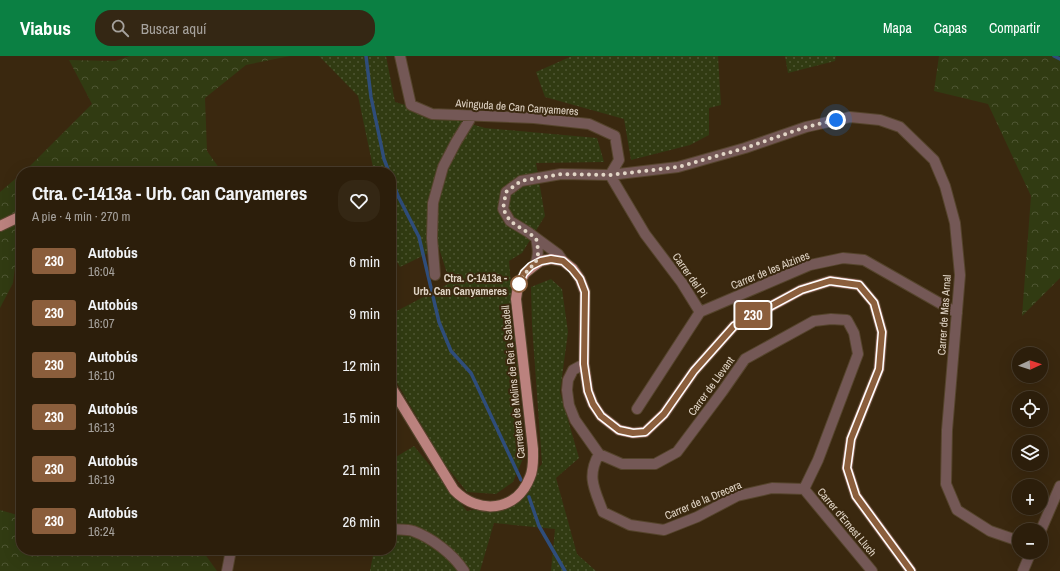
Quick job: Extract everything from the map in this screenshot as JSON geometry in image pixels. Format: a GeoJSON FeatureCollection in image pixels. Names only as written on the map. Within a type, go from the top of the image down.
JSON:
{"type":"FeatureCollection","features":[{"type":"Feature","properties":{"kind":"main road"},"geometry":{"type":"LineString","coordinates":[[0,226],[16,218]]}},
{"type":"Feature","properties":{"kind":"main road"},"geometry":{"type":"LineString","coordinates":[[535,264],[551,259],[563,261],[580,279],[585,292],[584,364],[588,391],[593,404],[601,416],[619,430],[633,433],[645,432],[664,414],[694,371],[734,326],[801,290],[830,281],[859,285],[874,303],[882,332],[879,369],[851,439],[847,468],[856,496],[911,571]]}},
{"type":"Feature","properties":{"kind":"main road","name":"Carretera de Molins de Rei a Sabadell"},"geometry":{"type":"LineString","coordinates":[[396,395],[447,480],[462,498],[488,507],[500,506],[513,500],[530,478],[533,464],[533,449],[516,299],[518,286],[524,273],[535,264]]}},
{"type":"Feature","properties":{"kind":"street","name":"Avinguda de Can Canyameres"},"geometry":{"type":"LineString","coordinates":[[400,56],[410,105],[432,114],[534,118],[589,124],[615,136],[619,160],[610,175]]}},
{"type":"Feature","properties":{"kind":"street"},"geometry":{"type":"LineString","coordinates":[[435,275],[432,238],[433,203],[443,167],[472,116]]}},
{"type":"Feature","properties":{"kind":"street","name":"Carrer de Mas Arnal"},"geometry":{"type":"LineString","coordinates":[[610,175],[678,167],[745,148],[806,127],[850,117],[880,120],[900,127],[934,160],[945,186],[955,223],[960,275],[947,430],[946,484],[957,510],[990,531],[1012,539]]}},
{"type":"Feature","properties":{"kind":"street"},"geometry":{"type":"LineString","coordinates":[[563,261],[558,254],[510,221],[503,209],[506,192],[521,181],[561,174],[610,175]]}},
{"type":"Feature","properties":{"kind":"street","name":"Carrer del Pi"},"geometry":{"type":"LineString","coordinates":[[610,175],[645,234],[682,283],[700,312],[637,409]]}},
{"type":"Feature","properties":{"kind":"street"},"geometry":{"type":"LineString","coordinates":[[535,264],[538,258],[539,250],[536,238]]}},
{"type":"Feature","properties":{"kind":"street","name":"Carrer de les Alzines"},"geometry":{"type":"LineString","coordinates":[[700,312],[810,265],[843,258],[864,260],[957,314]]}},
{"type":"Feature","properties":{"kind":"street","name":"Carrer de Llevant"},"geometry":{"type":"LineString","coordinates":[[599,454],[622,464],[655,464],[678,452],[745,359],[814,322],[831,319],[847,320],[854,333],[858,354],[818,460],[804,489]]}},
{"type":"Feature","properties":{"kind":"street"},"geometry":{"type":"LineString","coordinates":[[584,364],[573,370],[568,380],[567,390],[569,405],[575,420],[599,454]]}},
{"type":"Feature","properties":{"kind":"street","name":"Carrer de la Drecera"},"geometry":{"type":"LineString","coordinates":[[599,454],[594,464],[592,481],[603,512],[630,525],[664,530],[697,517],[737,496],[772,488],[804,489]]}},
{"type":"Feature","properties":{"kind":"street"},"geometry":{"type":"LineString","coordinates":[[1044,523],[1060,486]]}},
{"type":"Feature","properties":{"kind":"street","name":"Carrer d'Ernest Lluch"},"geometry":{"type":"LineString","coordinates":[[804,489],[872,571]]}},
{"type":"Feature","properties":{"kind":"street"},"geometry":{"type":"LineString","coordinates":[[396,529],[412,531],[433,541],[459,563],[464,571]]}},
{"type":"Feature","properties":{"kind":"street"},"geometry":{"type":"LineString","coordinates":[[227,571],[230,555]]}},
{"type":"Feature","properties":{"kind":"street"},"geometry":{"type":"LineString","coordinates":[[1023,571],[1028,559]]}},
{"type":"Feature","properties":{"kind":"green space"},"geometry":{"type":"Polygon","coordinates":[[[130,56],[290,56],[246,65],[205,98],[207,151],[218,167],[29,167],[92,104],[69,60],[115,61],[130,56]]]}},
{"type":"Feature","properties":{"kind":"green space"},"geometry":{"type":"Polygon","coordinates":[[[319,56],[386,56],[395,102],[485,128],[597,138],[604,162],[536,163],[545,216],[522,253],[509,261],[525,454],[513,482],[496,494],[467,492],[446,466],[396,381],[396,311],[450,283],[439,248],[400,267],[396,260],[396,167],[373,167],[358,96],[319,56]]]}},
{"type":"Feature","properties":{"kind":"green space"},"geometry":{"type":"Polygon","coordinates":[[[572,56],[718,56],[721,105],[709,108],[709,135],[690,145],[631,160],[624,119],[545,97],[536,72],[572,56]]]}},
{"type":"Feature","properties":{"kind":"green space"},"geometry":{"type":"Polygon","coordinates":[[[785,56],[836,56],[835,61],[788,73],[785,56]]]}},
{"type":"Feature","properties":{"kind":"green space"},"geometry":{"type":"Polygon","coordinates":[[[939,56],[1060,56],[1060,278],[1022,316],[1031,196],[988,104],[934,91],[939,56]]]}},
{"type":"Feature","properties":{"kind":"green space"},"geometry":{"type":"Polygon","coordinates":[[[16,178],[16,259],[13,283],[0,308],[0,192],[16,178]]]}},
{"type":"Feature","properties":{"kind":"green space"},"geometry":{"type":"Polygon","coordinates":[[[551,279],[562,289],[568,332],[560,392],[579,458],[556,478],[577,554],[596,571],[551,571],[555,529],[494,523],[480,571],[370,571],[373,555],[396,555],[396,457],[414,446],[467,511],[507,504],[542,464],[532,325],[531,287],[551,279]]]}},
{"type":"Feature","properties":{"kind":"green space"},"geometry":{"type":"Polygon","coordinates":[[[0,510],[16,515],[16,555],[206,555],[217,571],[0,571],[0,510]]]}},
{"type":"Feature","properties":{"kind":"waterway"},"geometry":{"type":"LineString","coordinates":[[366,56],[371,97],[384,159],[387,167]]}},
{"type":"Feature","properties":{"kind":"waterway"},"geometry":{"type":"LineString","coordinates":[[1054,56],[1060,59]]}},
{"type":"Feature","properties":{"kind":"waterway"},"geometry":{"type":"LineString","coordinates":[[396,191],[419,237],[439,322],[451,351],[471,373],[521,480]]}},
{"type":"Feature","properties":{"kind":"waterway"},"geometry":{"type":"LineString","coordinates":[[529,497],[539,526],[565,571]]}},
{"type":"Feature","properties":{"kind":"bus line","name":"230"},"geometry":{"type":"LineString","coordinates":[[519,284],[524,273],[531,266],[541,261],[551,259],[563,261],[580,279],[585,292],[584,364],[588,391],[593,404],[601,416],[610,425],[619,430],[633,433],[645,432],[664,414],[694,371],[734,326],[801,290],[830,281],[859,285],[874,303],[882,332],[879,369],[851,439],[847,468],[856,496],[911,571]]}},
{"type":"Feature","properties":{"kind":"place","name":"Ctra. C-1413a - Urb. Can Canyameres"},"geometry":{"type":"Point","coordinates":[519,284]}},
{"type":"Feature","properties":{"kind":"route"},"geometry":{"type":"LineString","coordinates":[[519,284],[524,273],[535,264],[538,258],[539,250],[536,238],[510,221],[503,209],[506,192],[521,181],[561,174],[610,175],[678,167],[745,148],[806,127],[836,120]]}}]}
